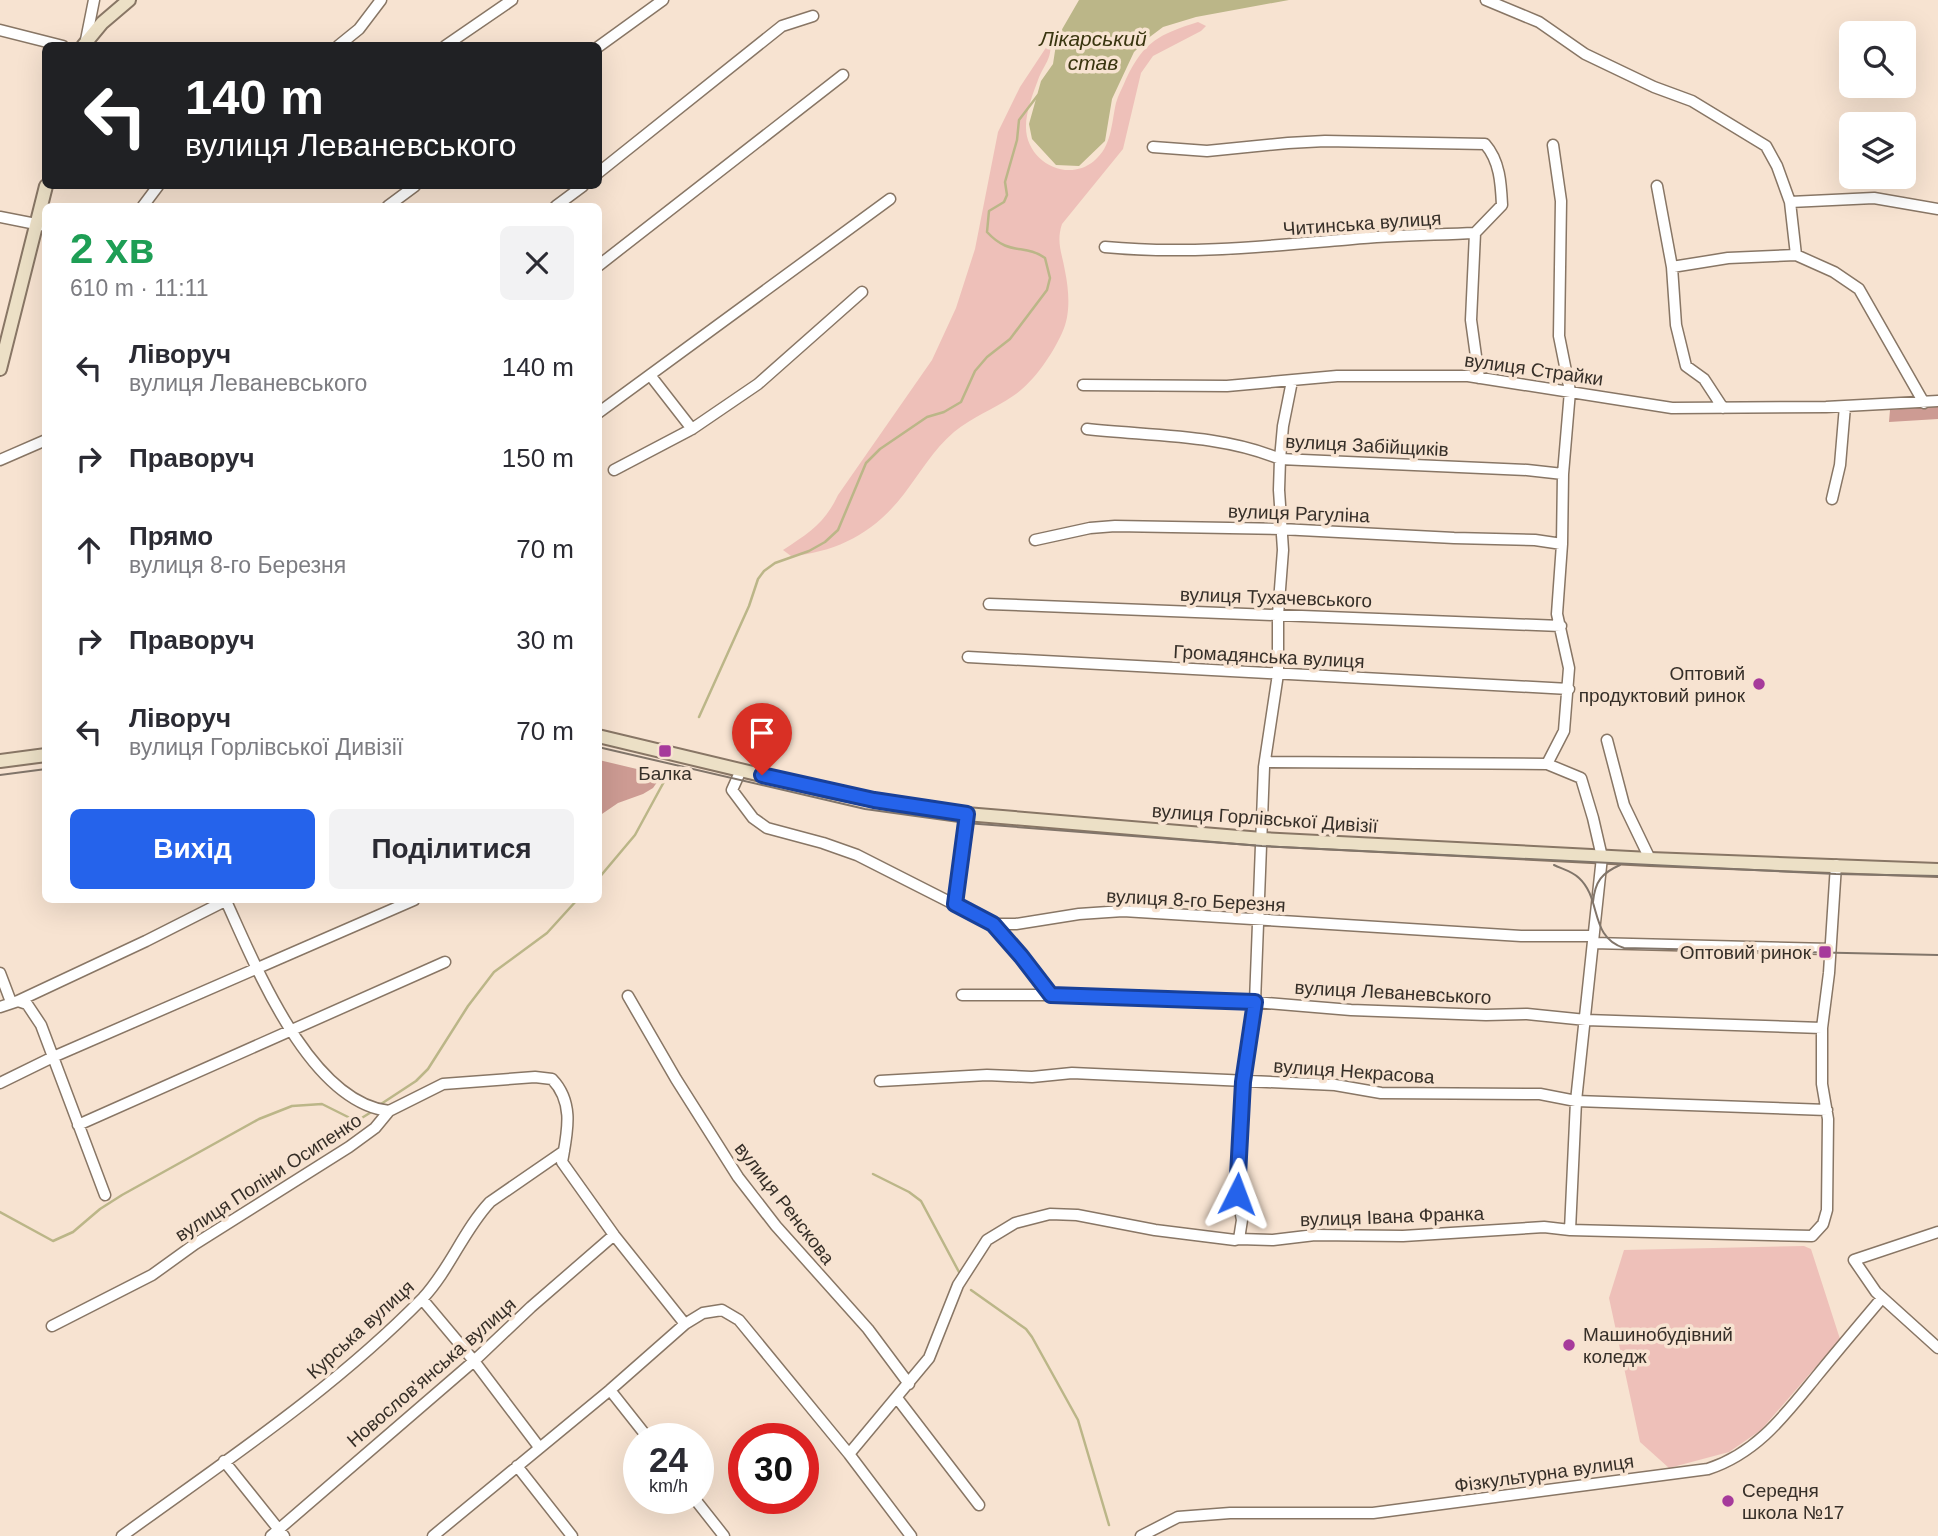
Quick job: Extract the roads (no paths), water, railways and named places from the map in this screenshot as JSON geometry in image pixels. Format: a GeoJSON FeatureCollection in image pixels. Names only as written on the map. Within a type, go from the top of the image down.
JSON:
{"type":"FeatureCollection","features":[{"type":"Feature","properties":{"kind":"main road"},"geometry":{"type":"LineString","coordinates":[[85,42],[129,0]]}},
{"type":"Feature","properties":{"kind":"main road"},"geometry":{"type":"LineString","coordinates":[[0,369],[41,225]]}},
{"type":"Feature","properties":{"kind":"main road","name":"вулиця Горлівської Дивізії"},"geometry":{"type":"LineString","coordinates":[[602,737],[874,800],[967,814],[1262,839],[1602,857],[1938,870]]}},
{"type":"Feature","properties":{"kind":"main road"},"geometry":{"type":"LineString","coordinates":[[0,761],[42,756]]}},
{"type":"Feature","properties":{"kind":"street"},"geometry":{"type":"LineString","coordinates":[[84,42],[94,0]]}},
{"type":"Feature","properties":{"kind":"street"},"geometry":{"type":"LineString","coordinates":[[343,42],[359,29],[381,0]]}},
{"type":"Feature","properties":{"kind":"street"},"geometry":{"type":"LineString","coordinates":[[451,42],[512,0]]}},
{"type":"Feature","properties":{"kind":"street"},"geometry":{"type":"LineString","coordinates":[[602,44],[663,0]]}},
{"type":"Feature","properties":{"kind":"street"},"geometry":{"type":"LineString","coordinates":[[1486,0],[1539,22],[1585,54],[1654,87],[1692,101],[1766,146],[1773,155],[1790,202],[1796,255]]}},
{"type":"Feature","properties":{"kind":"street"},"geometry":{"type":"LineString","coordinates":[[602,170],[782,26],[813,16]]}},
{"type":"Feature","properties":{"kind":"street"},"geometry":{"type":"LineString","coordinates":[[0,30],[46,42]]}},
{"type":"Feature","properties":{"kind":"street"},"geometry":{"type":"LineString","coordinates":[[602,263],[843,75]]}},
{"type":"Feature","properties":{"kind":"street"},"geometry":{"type":"LineString","coordinates":[[1153,147],[1207,151],[1325,141],[1485,144],[1493,153],[1502,181],[1502,205],[1475,233],[1471,320],[1479,378]]}},
{"type":"Feature","properties":{"kind":"street"},"geometry":{"type":"LineString","coordinates":[[1547,764],[1564,731],[1569,689],[1569,668],[1557,614],[1563,474],[1570,391],[1559,336],[1561,201],[1553,145]]}},
{"type":"Feature","properties":{"kind":"street"},"geometry":{"type":"LineString","coordinates":[[1657,186],[1672,267],[1676,325],[1686,366],[1704,379],[1723,408]]}},
{"type":"Feature","properties":{"kind":"street"},"geometry":{"type":"LineString","coordinates":[[392,203],[411,189]]}},
{"type":"Feature","properties":{"kind":"street"},"geometry":{"type":"LineString","coordinates":[[560,203],[579,189]]}},
{"type":"Feature","properties":{"kind":"street"},"geometry":{"type":"LineString","coordinates":[[1790,202],[1874,198],[1938,209]]}},
{"type":"Feature","properties":{"kind":"street"},"geometry":{"type":"LineString","coordinates":[[602,410],[890,199]]}},
{"type":"Feature","properties":{"kind":"street"},"geometry":{"type":"LineString","coordinates":[[0,217],[41,225]]}},
{"type":"Feature","properties":{"kind":"street","name":"Читинська вулиця"},"geometry":{"type":"LineString","coordinates":[[1105,247],[1147,251],[1198,250],[1281,246],[1354,238],[1475,233]]}},
{"type":"Feature","properties":{"kind":"street"},"geometry":{"type":"LineString","coordinates":[[1672,267],[1728,258],[1796,255],[1834,272],[1859,289],[1924,403]]}},
{"type":"Feature","properties":{"kind":"street"},"geometry":{"type":"LineString","coordinates":[[614,470],[692,429],[758,384],[862,292]]}},
{"type":"Feature","properties":{"kind":"street"},"geometry":{"type":"LineString","coordinates":[[650,375],[692,429]]}},
{"type":"Feature","properties":{"kind":"street","name":"вулиця Страйки"},"geometry":{"type":"LineString","coordinates":[[1083,385],[1227,386],[1337,376],[1479,378],[1672,408],[1845,407],[1938,401]]}},
{"type":"Feature","properties":{"kind":"street"},"geometry":{"type":"LineString","coordinates":[[1239,1238],[1242,1220],[1237,1194],[1243,1082],[1255,1002],[1262,839],[1260,829],[1265,762],[1278,674],[1278,615],[1283,550],[1280,459],[1292,381]]}},
{"type":"Feature","properties":{"kind":"street"},"geometry":{"type":"LineString","coordinates":[[1832,499],[1840,466],[1845,407]]}},
{"type":"Feature","properties":{"kind":"street","name":"вулиця Забійщиків"},"geometry":{"type":"LineString","coordinates":[[1087,429],[1195,439],[1263,452],[1280,459],[1563,474]]}},
{"type":"Feature","properties":{"kind":"street"},"geometry":{"type":"LineString","coordinates":[[0,460],[42,442]]}},
{"type":"Feature","properties":{"kind":"street","name":"вулиця Рагуліна"},"geometry":{"type":"LineString","coordinates":[[1035,540],[1090,528],[1115,526],[1281,529],[1535,540],[1562,544]]}},
{"type":"Feature","properties":{"kind":"street","name":"вулиця Тухачевського"},"geometry":{"type":"LineString","coordinates":[[989,604],[1561,626]]}},
{"type":"Feature","properties":{"kind":"street","name":"Громадянська вулиця"},"geometry":{"type":"LineString","coordinates":[[968,657],[1569,689]]}},
{"type":"Feature","properties":{"kind":"street"},"geometry":{"type":"LineString","coordinates":[[1607,740],[1624,805],[1650,859]]}},
{"type":"Feature","properties":{"kind":"street"},"geometry":{"type":"LineString","coordinates":[[1265,762],[1547,764],[1581,778],[1602,857],[1576,1101],[1570,1230]]}},
{"type":"Feature","properties":{"kind":"street"},"geometry":{"type":"LineString","coordinates":[[741,769],[732,790],[744,808],[759,822],[768,828],[857,855],[993,924],[1051,995]]}},
{"type":"Feature","properties":{"kind":"street"},"geometry":{"type":"LineString","coordinates":[[955,904],[967,814]]}},
{"type":"Feature","properties":{"kind":"street"},"geometry":{"type":"LineString","coordinates":[[1827,1110],[1822,1084],[1822,1028],[1836,864]]}},
{"type":"Feature","properties":{"kind":"street"},"geometry":{"type":"LineString","coordinates":[[0,1007],[221,903]]}},
{"type":"Feature","properties":{"kind":"street"},"geometry":{"type":"LineString","coordinates":[[228,903],[257,969],[289,1030],[348,1096],[381,1109]]}},
{"type":"Feature","properties":{"kind":"street"},"geometry":{"type":"LineString","coordinates":[[0,1083],[53,1057],[407,903]]}},
{"type":"Feature","properties":{"kind":"street","name":"вулиця 8-го Березня"},"geometry":{"type":"LineString","coordinates":[[993,924],[1017,924],[1079,914],[1123,911],[1521,936],[1830,949]]}},
{"type":"Feature","properties":{"kind":"street"},"geometry":{"type":"LineString","coordinates":[[78,1125],[445,962]]}},
{"type":"Feature","properties":{"kind":"street"},"geometry":{"type":"LineString","coordinates":[[0,973],[14,1002]]}},
{"type":"Feature","properties":{"kind":"street","name":"вулиця Леваневського"},"geometry":{"type":"LineString","coordinates":[[962,995],[1051,995],[1255,1002],[1351,1010],[1527,1014],[1586,1020],[1822,1028]]}},
{"type":"Feature","properties":{"kind":"street","name":"вулиця Ренскова"},"geometry":{"type":"LineString","coordinates":[[628,996],[738,1177],[776,1226],[868,1329],[909,1384]]}},
{"type":"Feature","properties":{"kind":"street"},"geometry":{"type":"LineString","coordinates":[[14,1002],[27,1004],[33,1010],[105,1195]]}},
{"type":"Feature","properties":{"kind":"street","name":"вулиця Некрасова"},"geometry":{"type":"LineString","coordinates":[[880,1080],[987,1074],[1032,1077],[1072,1073],[1335,1085],[1381,1093],[1540,1094],[1576,1101],[1827,1110]]}},
{"type":"Feature","properties":{"kind":"street","name":"вулиця Поліни Осипенко"},"geometry":{"type":"LineString","coordinates":[[52,1326],[152,1275],[205,1238],[349,1147],[375,1128],[381,1109],[443,1084],[535,1077],[552,1079],[560,1088],[567,1107],[569,1121],[562,1162],[614,1235],[685,1324]]}},
{"type":"Feature","properties":{"kind":"street","name":"вулиця Івана Франка"},"geometry":{"type":"LineString","coordinates":[[849,1454],[929,1358],[958,1285],[987,1240],[1015,1223],[1050,1214],[1077,1215],[1155,1230],[1235,1240],[1273,1240],[1315,1235],[1403,1236],[1544,1227],[1570,1230],[1812,1236],[1823,1224],[1826,1210],[1827,1110]]}},
{"type":"Feature","properties":{"kind":"street","name":"Курська вулиця"},"geometry":{"type":"LineString","coordinates":[[122,1536],[346,1371],[422,1299],[443,1273],[480,1213],[490,1202],[564,1151]]}},
{"type":"Feature","properties":{"kind":"street"},"geometry":{"type":"LineString","coordinates":[[1938,1232],[1854,1260],[1882,1298],[1938,1348]]}},
{"type":"Feature","properties":{"kind":"street","name":"Новослов'янська вулиця"},"geometry":{"type":"LineString","coordinates":[[278,1534],[614,1235]]}},
{"type":"Feature","properties":{"kind":"street","name":"Фізкультурна вулиця"},"geometry":{"type":"LineString","coordinates":[[1142,1536],[1178,1517],[1230,1513],[1373,1513],[1708,1469],[1727,1463],[1769,1433],[1882,1298]]}},
{"type":"Feature","properties":{"kind":"street"},"geometry":{"type":"LineString","coordinates":[[422,1299],[474,1361],[539,1447]]}},
{"type":"Feature","properties":{"kind":"street"},"geometry":{"type":"LineString","coordinates":[[432,1536],[610,1390],[685,1324],[694,1317],[713,1310],[722,1310],[739,1320],[849,1454],[911,1536]]}},
{"type":"Feature","properties":{"kind":"street"},"geometry":{"type":"LineString","coordinates":[[610,1390],[636,1423]]}},
{"type":"Feature","properties":{"kind":"street"},"geometry":{"type":"LineString","coordinates":[[897,1398],[979,1505]]}},
{"type":"Feature","properties":{"kind":"street"},"geometry":{"type":"LineString","coordinates":[[224,1461],[278,1534]]}},
{"type":"Feature","properties":{"kind":"street"},"geometry":{"type":"LineString","coordinates":[[517,1466],[572,1536]]}},
{"type":"Feature","properties":{"kind":"street"},"geometry":{"type":"LineString","coordinates":[[707,1514],[724,1536]]}},
{"type":"Feature","properties":{"kind":"water","name":"Лікарський став"},"geometry":{"type":"Polygon","coordinates":[[[1079,0],[1289,0],[1196,17],[1163,27],[1134,52],[1112,99],[1105,141],[1079,166],[1056,165],[1032,139],[1029,124],[1041,81],[1053,64],[1057,38],[1079,0]]]}},
{"type":"Feature","properties":{"kind":"waterway"},"geometry":{"type":"LineString","coordinates":[[699,717],[749,606],[758,579],[764,571],[775,563],[809,551],[838,530],[866,463],[880,449],[927,417],[944,412],[961,402],[975,371],[987,357],[1010,339],[1047,290],[1050,278],[1045,258],[1003,244],[987,232],[989,211],[1004,202],[1007,195],[1005,182],[1017,140],[1019,120],[1038,95]]}},
{"type":"Feature","properties":{"kind":"waterway"},"geometry":{"type":"LineString","coordinates":[[602,874],[635,835],[666,778]]}},
{"type":"Feature","properties":{"kind":"waterway"},"geometry":{"type":"LineString","coordinates":[[381,1104],[416,1081],[428,1069],[468,1006],[494,972],[547,933],[574,903]]}},
{"type":"Feature","properties":{"kind":"waterway"},"geometry":{"type":"LineString","coordinates":[[0,1212],[53,1241],[73,1232],[122,1195],[259,1119],[292,1106],[322,1104],[354,1120],[373,1111]]}},
{"type":"Feature","properties":{"kind":"waterway"},"geometry":{"type":"LineString","coordinates":[[873,1174],[921,1201],[959,1272]]}},
{"type":"Feature","properties":{"kind":"waterway"},"geometry":{"type":"LineString","coordinates":[[971,1290],[1026,1329],[1032,1337],[1078,1420],[1109,1525]]}},
{"type":"Feature","properties":{"kind":"tram line"},"geometry":{"type":"LineString","coordinates":[[602,748],[865,809],[966,823],[1262,846],[1836,874],[1938,876]]}},
{"type":"Feature","properties":{"kind":"tram line"},"geometry":{"type":"LineString","coordinates":[[0,775],[42,770]]}},
{"type":"Feature","properties":{"kind":"tram line"},"geometry":{"type":"LineString","coordinates":[[1554,865],[1579,878],[1591,896],[1605,935],[1624,948],[1938,955]]}},
{"type":"Feature","properties":{"kind":"tram line"},"geometry":{"type":"LineString","coordinates":[[1593,902],[1600,879],[1620,865]]}},
{"type":"Feature","properties":{"kind":"place","name":"Оптовий продуктовий ринок"},"geometry":{"type":"Point","coordinates":[1759,684]}},
{"type":"Feature","properties":{"kind":"place","name":"Балка"},"geometry":{"type":"Point","coordinates":[665,751]}},
{"type":"Feature","properties":{"kind":"place","name":"Оптовий ринок"},"geometry":{"type":"Point","coordinates":[1825,952]}},
{"type":"Feature","properties":{"kind":"place","name":"Машинобудівний коледж"},"geometry":{"type":"Point","coordinates":[1569,1345]}},
{"type":"Feature","properties":{"kind":"place","name":"Середня школа №17"},"geometry":{"type":"Point","coordinates":[1728,1501]}}]}
